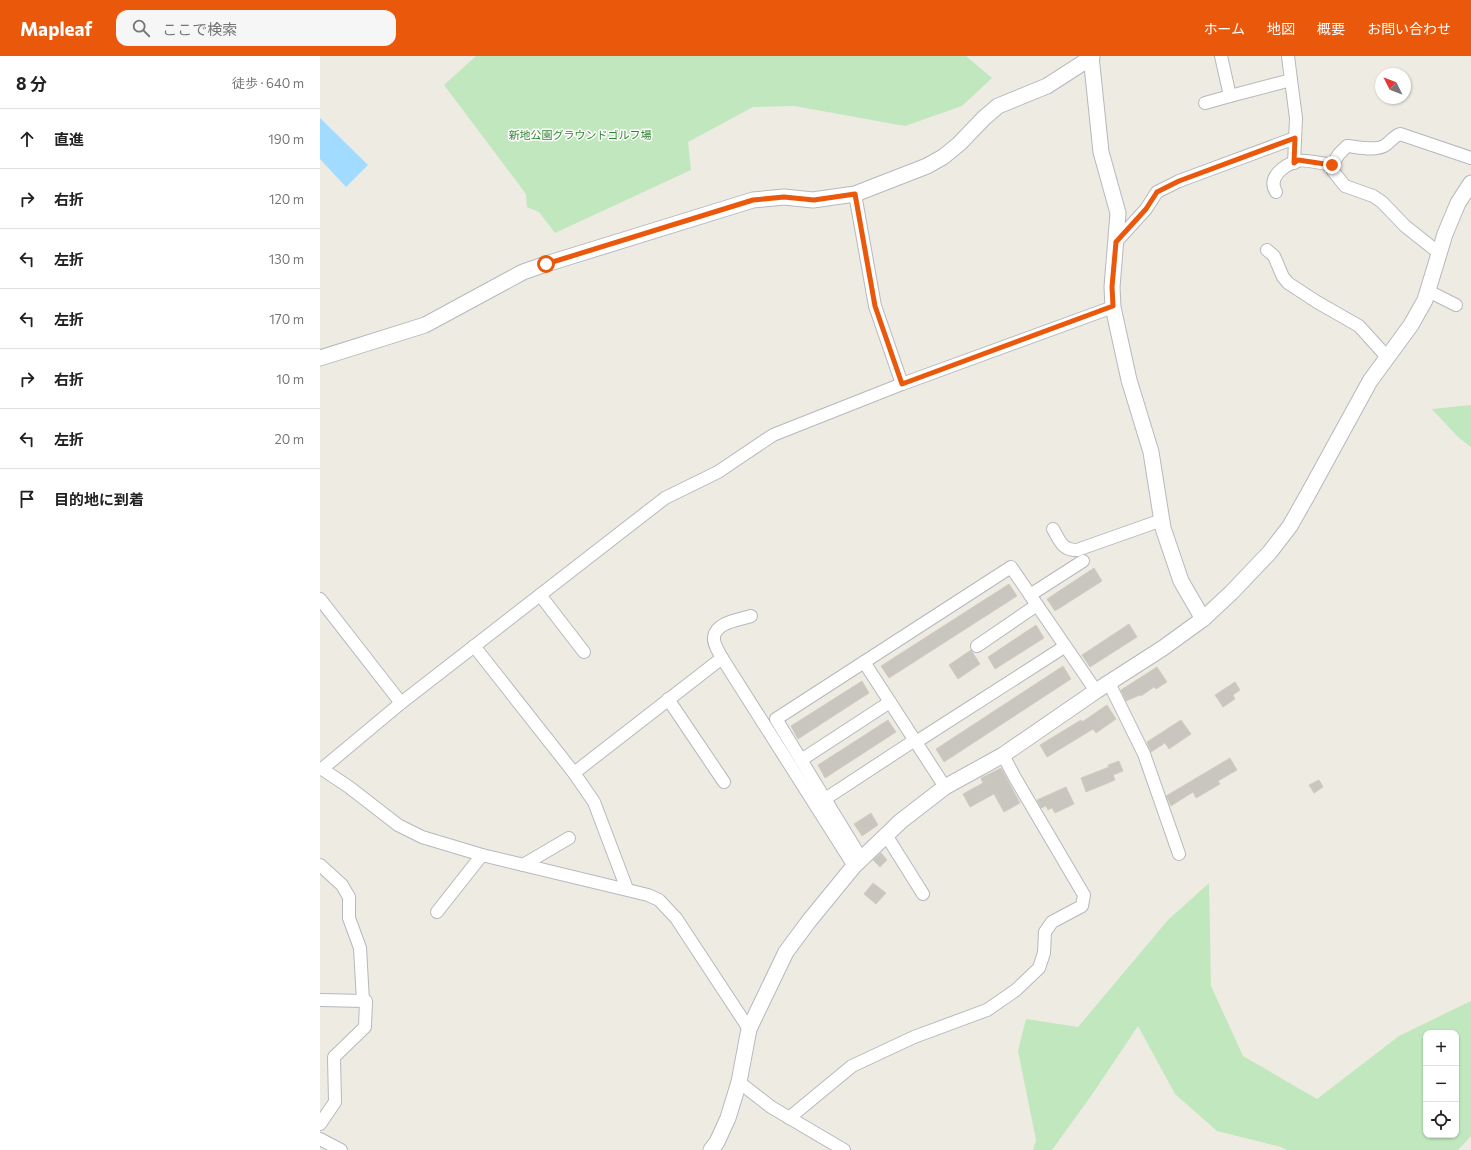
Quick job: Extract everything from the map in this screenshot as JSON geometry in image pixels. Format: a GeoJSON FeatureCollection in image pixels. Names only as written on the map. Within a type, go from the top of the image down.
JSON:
{"type":"FeatureCollection","features":[{"type":"Feature","properties":{"kind":"street"},"geometry":{"type":"LineString","coordinates":[[320,358],[425,325],[523,272],[546,264],[745,202],[766,198],[784,197],[814,200],[855,194],[927,166],[943,157],[998,106],[1047,86],[1093,56],[1101,152],[1118,213],[1112,287],[1113,306],[1129,380],[1152,452],[1163,528],[1181,581],[1203,619]]}},
{"type":"Feature","properties":{"kind":"street"},"geometry":{"type":"LineString","coordinates":[[1221,56],[1230,96]]}},
{"type":"Feature","properties":{"kind":"street"},"geometry":{"type":"LineString","coordinates":[[1288,56],[1296,118],[1294,163]]}},
{"type":"Feature","properties":{"kind":"street"},"geometry":{"type":"LineString","coordinates":[[1205,103],[1291,80]]}},
{"type":"Feature","properties":{"kind":"street"},"geometry":{"type":"LineString","coordinates":[[1439,253],[1405,226],[1382,202],[1373,196],[1345,186],[1333,171],[1332,165],[1347,146],[1376,148],[1385,146],[1394,137],[1400,134],[1471,158]]}},
{"type":"Feature","properties":{"kind":"street"},"geometry":{"type":"LineString","coordinates":[[1116,242],[1146,209],[1157,192],[1179,181],[1295,138]]}},
{"type":"Feature","properties":{"kind":"street"},"geometry":{"type":"LineString","coordinates":[[1276,192],[1273,187],[1273,179],[1277,172],[1298,160],[1332,165]]}},
{"type":"Feature","properties":{"kind":"street"},"geometry":{"type":"LineString","coordinates":[[711,1150],[717,1142],[728,1118],[738,1082],[749,1029],[786,952],[809,921],[858,862],[902,820],[945,787],[1003,755],[1096,691],[1163,648],[1203,619],[1232,592],[1290,526],[1370,381],[1411,325],[1425,300],[1445,234],[1458,203],[1471,183]]}},
{"type":"Feature","properties":{"kind":"street"},"geometry":{"type":"LineString","coordinates":[[855,194],[875,306],[902,384]]}},
{"type":"Feature","properties":{"kind":"street"},"geometry":{"type":"LineString","coordinates":[[1268,250],[1274,256],[1283,277],[1288,283],[1317,302],[1359,326],[1387,357]]}},
{"type":"Feature","properties":{"kind":"street"},"geometry":{"type":"LineString","coordinates":[[1428,291],[1456,306]]}},
{"type":"Feature","properties":{"kind":"street"},"geometry":{"type":"LineString","coordinates":[[749,1029],[676,918],[659,900],[648,895],[482,855],[422,837],[398,825],[349,787],[321,769],[401,703],[666,498],[718,472],[772,435],[902,384],[1113,306]]}},
{"type":"Feature","properties":{"kind":"street"},"geometry":{"type":"LineString","coordinates":[[1053,529],[1063,546],[1068,550],[1076,550],[1162,520]]}},
{"type":"Feature","properties":{"kind":"street"},"geometry":{"type":"LineString","coordinates":[[977,646],[1083,561]]}},
{"type":"Feature","properties":{"kind":"street"},"geometry":{"type":"LineString","coordinates":[[858,862],[825,799],[776,720],[1011,567],[1096,691]]}},
{"type":"Feature","properties":{"kind":"street"},"geometry":{"type":"LineString","coordinates":[[540,595],[584,652]]}},
{"type":"Feature","properties":{"kind":"street"},"geometry":{"type":"LineString","coordinates":[[320,599],[401,703]]}},
{"type":"Feature","properties":{"kind":"street"},"geometry":{"type":"LineString","coordinates":[[751,616],[726,623],[718,628],[714,638],[716,647],[858,862]]}},
{"type":"Feature","properties":{"kind":"street"},"geometry":{"type":"LineString","coordinates":[[474,646],[574,773],[594,802],[627,890]]}},
{"type":"Feature","properties":{"kind":"street"},"geometry":{"type":"LineString","coordinates":[[825,799],[1064,646]]}},
{"type":"Feature","properties":{"kind":"street"},"geometry":{"type":"LineString","coordinates":[[574,773],[722,658]]}},
{"type":"Feature","properties":{"kind":"street"},"geometry":{"type":"LineString","coordinates":[[864,662],[945,787]]}},
{"type":"Feature","properties":{"kind":"street"},"geometry":{"type":"LineString","coordinates":[[1109,683],[1144,754],[1179,854]]}},
{"type":"Feature","properties":{"kind":"street"},"geometry":{"type":"LineString","coordinates":[[668,699],[724,782]]}},
{"type":"Feature","properties":{"kind":"street"},"geometry":{"type":"LineString","coordinates":[[801,760],[890,702]]}},
{"type":"Feature","properties":{"kind":"street"},"geometry":{"type":"LineString","coordinates":[[789,1118],[852,1066],[914,1037],[987,1010],[1016,990],[1039,968],[1044,953],[1045,932],[1052,922],[1082,906],[1084,895],[1003,755]]}},
{"type":"Feature","properties":{"kind":"street"},"geometry":{"type":"LineString","coordinates":[[886,835],[922,894]]}},
{"type":"Feature","properties":{"kind":"street"},"geometry":{"type":"LineString","coordinates":[[523,865],[569,838]]}},
{"type":"Feature","properties":{"kind":"street"},"geometry":{"type":"LineString","coordinates":[[437,912],[482,855]]}},
{"type":"Feature","properties":{"kind":"street"},"geometry":{"type":"LineString","coordinates":[[320,865],[342,885],[348,897],[349,918],[360,948],[363,1001],[366,1001],[365,1027],[334,1057],[335,1102],[320,1124]]}},
{"type":"Feature","properties":{"kind":"street"},"geometry":{"type":"LineString","coordinates":[[320,1000],[363,1001]]}},
{"type":"Feature","properties":{"kind":"street"},"geometry":{"type":"LineString","coordinates":[[738,1082],[771,1107],[844,1150]]}},
{"type":"Feature","properties":{"kind":"street"},"geometry":{"type":"LineString","coordinates":[[320,1140],[341,1150]]}},
{"type":"Feature","properties":{"kind":"green space","name":"新地公園グラウンドゴルフ場"},"geometry":{"type":"Polygon","coordinates":[[[476,56],[966,56],[992,78],[962,106],[905,126],[794,106],[753,107],[688,142],[691,170],[555,233],[539,212],[527,207],[526,194],[444,85],[476,56]]]}},
{"type":"Feature","properties":{"kind":"green space"},"geometry":{"type":"Polygon","coordinates":[[[1471,405],[1471,447],[1458,437],[1432,409],[1471,405]]]}},
{"type":"Feature","properties":{"kind":"green space"},"geometry":{"type":"Polygon","coordinates":[[[1209,883],[1211,986],[1243,1056],[1317,1099],[1399,1036],[1471,1001],[1471,1136],[1458,1150],[1287,1150],[1281,1147],[1217,1131],[1175,1094],[1138,1026],[1091,1096],[1052,1150],[1033,1150],[1036,1140],[1018,1051],[1026,1019],[1078,1027],[1168,920],[1209,883]]]}},
{"type":"Feature","properties":{"kind":"water"},"geometry":{"type":"Polygon","coordinates":[[[320,118],[368,165],[346,187],[320,159],[320,118]]]}},
{"type":"Feature","properties":{"kind":"building"},"geometry":{"type":"Polygon","coordinates":[[[1094,568],[1102,581],[1055,611],[1047,599],[1094,568]]]}},
{"type":"Feature","properties":{"kind":"building"},"geometry":{"type":"Polygon","coordinates":[[[1009,584],[1017,596],[889,678],[881,666],[1009,584]]]}},
{"type":"Feature","properties":{"kind":"building"},"geometry":{"type":"Polygon","coordinates":[[[1129,624],[1137,637],[1090,667],[1082,655],[1129,624]]]}},
{"type":"Feature","properties":{"kind":"building"},"geometry":{"type":"Polygon","coordinates":[[[1036,625],[1044,638],[995,669],[988,657],[1036,625]]]}},
{"type":"Feature","properties":{"kind":"building"},"geometry":{"type":"Polygon","coordinates":[[[971,650],[980,664],[958,679],[949,665],[971,650]]]}},
{"type":"Feature","properties":{"kind":"building"},"geometry":{"type":"Polygon","coordinates":[[[1063,666],[1071,679],[944,762],[936,749],[1063,666]]]}},
{"type":"Feature","properties":{"kind":"building"},"geometry":{"type":"Polygon","coordinates":[[[1157,667],[1167,682],[1156,689],[1154,687],[1141,696],[1140,695],[1126,701],[1121,690],[1157,667]]]}},
{"type":"Feature","properties":{"kind":"building"},"geometry":{"type":"Polygon","coordinates":[[[862,681],[869,693],[798,739],[791,726],[862,681]]]}},
{"type":"Feature","properties":{"kind":"building"},"geometry":{"type":"Polygon","coordinates":[[[1235,682],[1240,690],[1233,695],[1235,699],[1223,707],[1215,695],[1235,682]]]}},
{"type":"Feature","properties":{"kind":"building"},"geometry":{"type":"Polygon","coordinates":[[[1107,705],[1116,719],[1096,733],[1093,729],[1047,757],[1040,745],[1081,720],[1082,722],[1107,705]]]}},
{"type":"Feature","properties":{"kind":"building"},"geometry":{"type":"Polygon","coordinates":[[[888,720],[896,732],[825,778],[818,765],[888,720]]]}},
{"type":"Feature","properties":{"kind":"building"},"geometry":{"type":"Polygon","coordinates":[[[1181,720],[1191,734],[1169,749],[1165,743],[1151,752],[1147,742],[1181,720]]]}},
{"type":"Feature","properties":{"kind":"building"},"geometry":{"type":"Polygon","coordinates":[[[1230,758],[1237,770],[1218,781],[1220,784],[1196,798],[1193,792],[1171,806],[1166,796],[1230,758]]]}},
{"type":"Feature","properties":{"kind":"building"},"geometry":{"type":"Polygon","coordinates":[[[1119,761],[1123,771],[1113,775],[1115,780],[1086,792],[1081,778],[1109,767],[1108,765],[1119,761]]]}},
{"type":"Feature","properties":{"kind":"building"},"geometry":{"type":"Polygon","coordinates":[[[1001,768],[1020,803],[1004,812],[994,794],[970,807],[963,794],[983,783],[981,778],[1001,768]]]}},
{"type":"Feature","properties":{"kind":"building"},"geometry":{"type":"Polygon","coordinates":[[[1319,780],[1323,787],[1314,793],[1309,785],[1319,780]]]}},
{"type":"Feature","properties":{"kind":"building"},"geometry":{"type":"Polygon","coordinates":[[[1066,787],[1074,804],[1055,813],[1052,808],[1048,810],[1046,806],[1041,808],[1037,800],[1066,787]]]}},
{"type":"Feature","properties":{"kind":"building"},"geometry":{"type":"Polygon","coordinates":[[[871,813],[878,825],[862,836],[854,824],[871,813]]]}},
{"type":"Feature","properties":{"kind":"building"},"geometry":{"type":"Polygon","coordinates":[[[881,853],[887,860],[880,867],[873,860],[881,853]]]}},
{"type":"Feature","properties":{"kind":"building"},"geometry":{"type":"Polygon","coordinates":[[[873,883],[886,893],[876,904],[864,894],[873,883]]]}},
{"type":"Feature","properties":{"kind":"route"},"geometry":{"type":"LineString","coordinates":[[546,264],[753,200],[784,197],[814,200],[855,194],[875,306],[902,384],[1026,340],[1113,306],[1112,287],[1116,242],[1146,209],[1149,202],[1157,192],[1179,181],[1295,138],[1294,163],[1298,160],[1332,165]]}}]}
